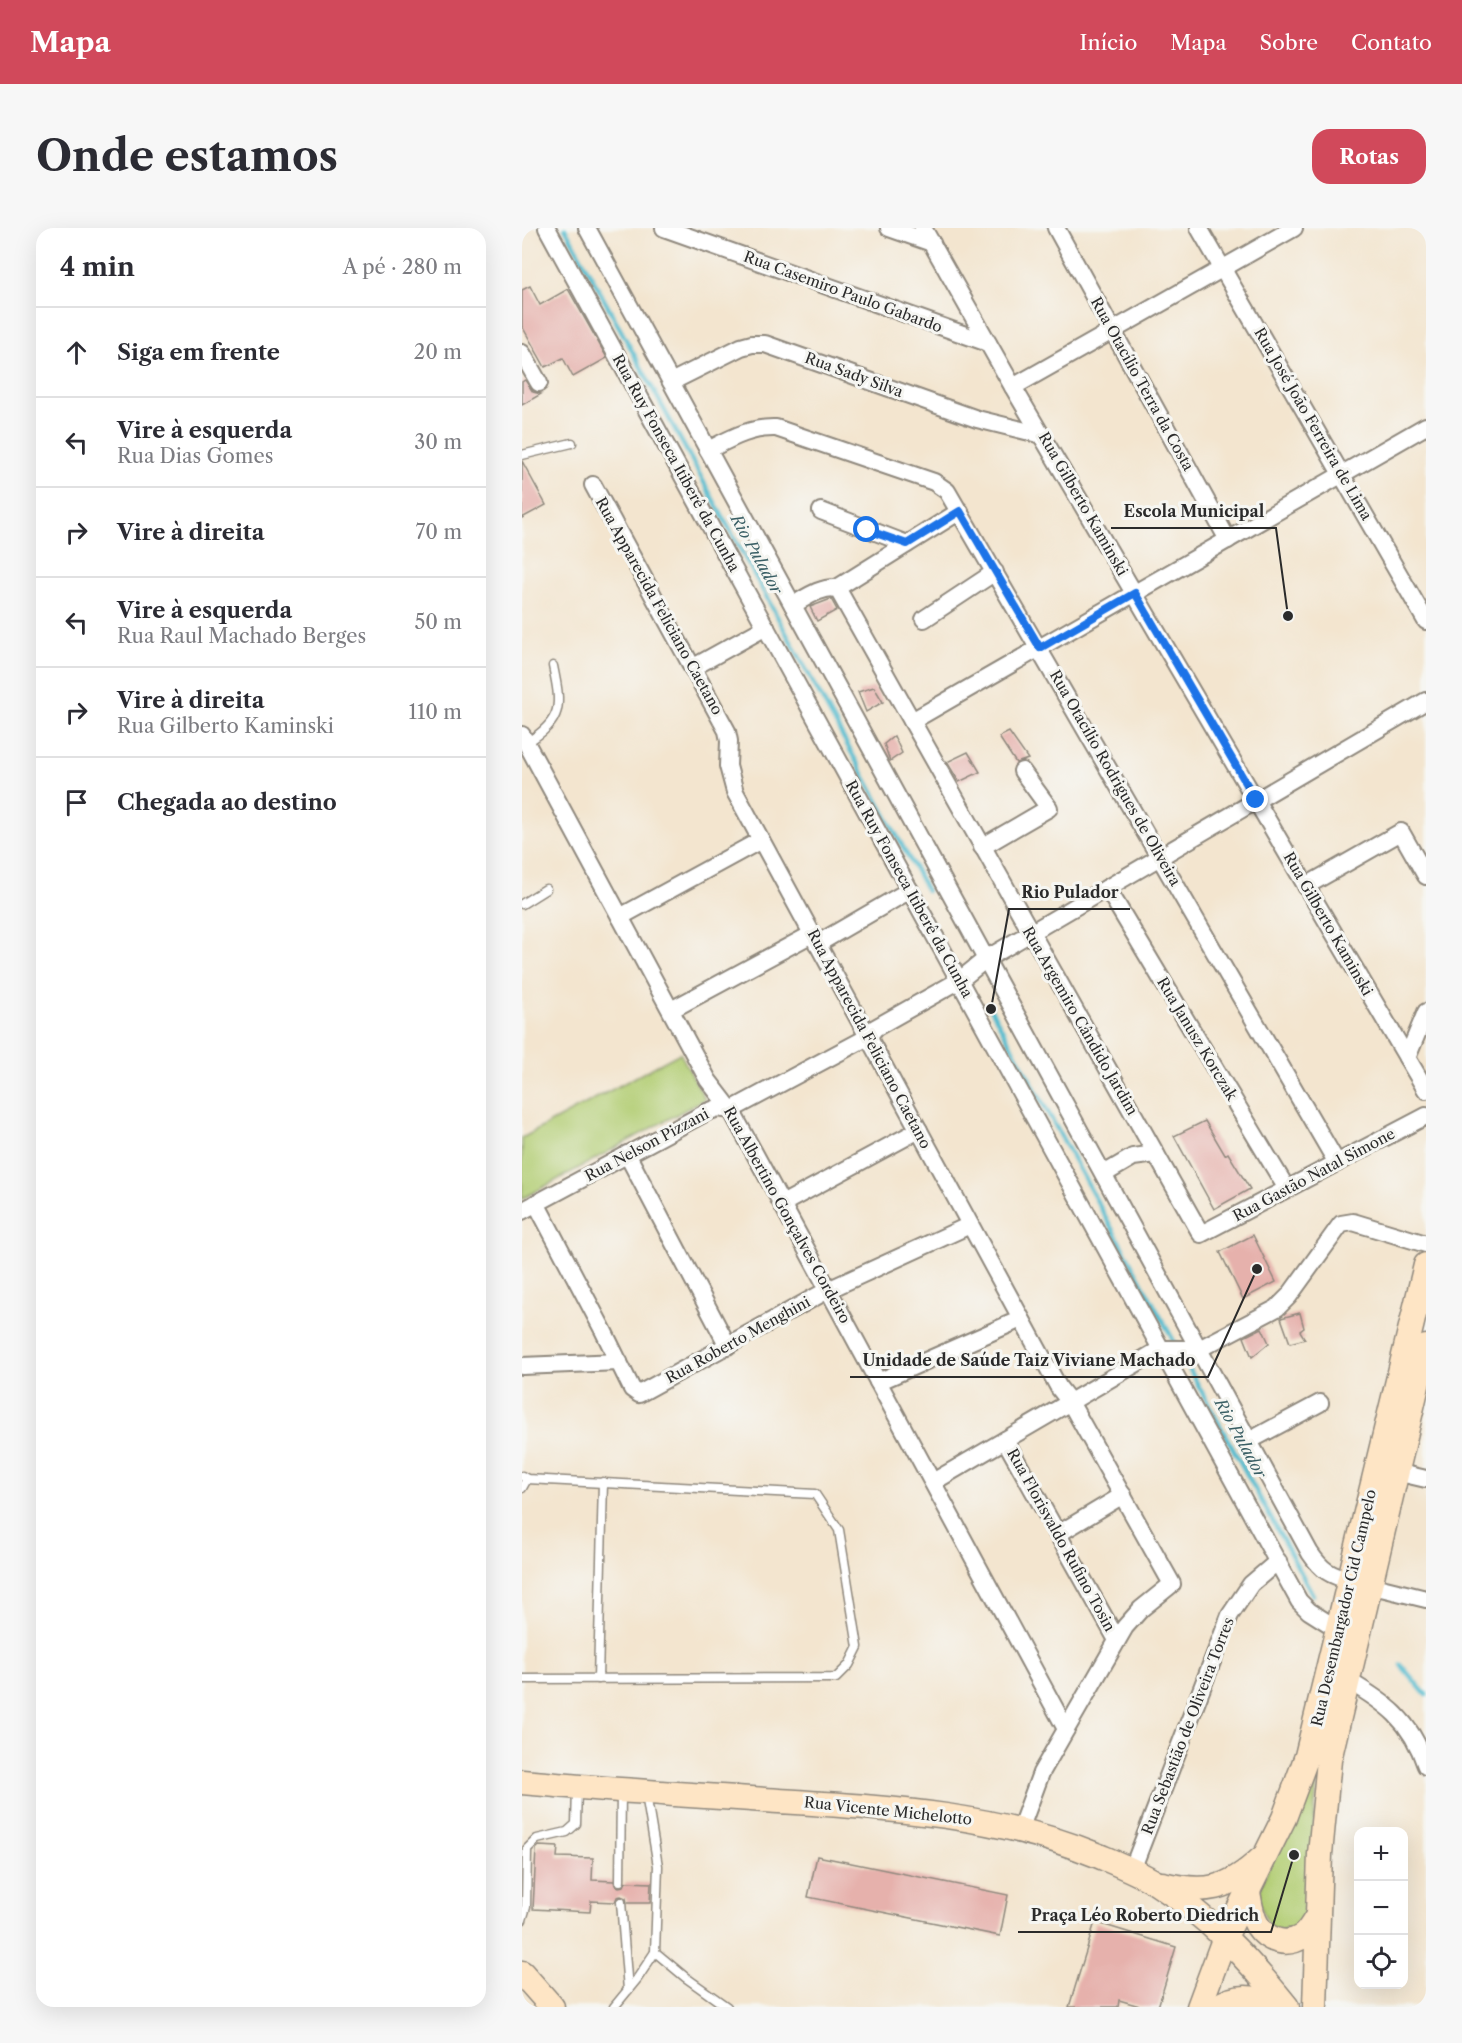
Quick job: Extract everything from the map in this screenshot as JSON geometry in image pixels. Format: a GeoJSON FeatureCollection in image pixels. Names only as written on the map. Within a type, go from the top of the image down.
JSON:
{"type":"FeatureCollection","features":[{"type":"Feature","properties":{"kind":"main road","name":"Rua Desembargador Cid Campelo"},"geometry":{"type":"LineString","coordinates":[[1318,2001],[1317,1917],[1325,1790],[1334,1733],[1347,1680],[1360,1583],[1426,1265]]}},
{"type":"Feature","properties":{"kind":"main road","name":"Rua Desembargador Cid Campelo"},"geometry":{"type":"LineString","coordinates":[[1199,2007],[1225,1937],[1268,1854],[1307,1756],[1339,1630],[1360,1583],[1396,1472],[1425,1354]]}},
{"type":"Feature","properties":{"kind":"main road","name":"Rua Vicente Michelotto"},"geometry":{"type":"LineString","coordinates":[[522,1782],[911,1811],[967,1818],[1020,1830],[1067,1844],[1131,1870],[1155,1883],[1225,1937],[1287,2007]]}},
{"type":"Feature","properties":{"kind":"main road"},"geometry":{"type":"LineString","coordinates":[[522,1801],[552,1785]]}},
{"type":"Feature","properties":{"kind":"main road"},"geometry":{"type":"LineString","coordinates":[[1155,1883],[1183,1889],[1215,1888],[1239,1878],[1268,1854]]}},
{"type":"Feature","properties":{"kind":"main road"},"geometry":{"type":"LineString","coordinates":[[1248,1892],[1257,1925],[1264,1934],[1275,1941],[1301,1938],[1309,1931],[1317,1917]]}},
{"type":"Feature","properties":{"kind":"main road"},"geometry":{"type":"LineString","coordinates":[[522,1973],[552,2007]]}},
{"type":"Feature","properties":{"kind":"main road"},"geometry":{"type":"LineString","coordinates":[[1216,2007],[1236,1998],[1249,1997],[1280,2007]]}},
{"type":"Feature","properties":{"kind":"street","name":"Rua Ruy Fonseca Itiberê da Cunha"},"geometry":{"type":"LineString","coordinates":[[547,228],[1278,1561],[1304,1607],[1339,1630]]}},
{"type":"Feature","properties":{"kind":"street"},"geometry":{"type":"LineString","coordinates":[[587,228],[1316,1561],[1332,1575],[1426,1599]]}},
{"type":"Feature","properties":{"kind":"street","name":"Rua Casemiro Paulo Gabardo"},"geometry":{"type":"LineString","coordinates":[[664,228],[988,343]]}},
{"type":"Feature","properties":{"kind":"street"},"geometry":{"type":"LineString","coordinates":[[889,228],[932,243]]}},
{"type":"Feature","properties":{"kind":"street","name":"Rua Gilberto Kaminski"},"geometry":{"type":"LineString","coordinates":[[923,228],[1013,387],[1426,1090]]}},
{"type":"Feature","properties":{"kind":"street","name":"Rua Otacílio Terra da Costa"},"geometry":{"type":"LineString","coordinates":[[1056,228],[1228,540]]}},
{"type":"Feature","properties":{"kind":"street","name":"Rua José João Ferreira de Lima"},"geometry":{"type":"LineString","coordinates":[[1199,228],[1426,621]]}},
{"type":"Feature","properties":{"kind":"street"},"geometry":{"type":"LineString","coordinates":[[1013,387],[1294,228]]}},
{"type":"Feature","properties":{"kind":"street","name":"Rua Sady Silva"},"geometry":{"type":"LineString","coordinates":[[671,382],[741,347],[765,344],[977,419],[1042,435]]}},
{"type":"Feature","properties":{"kind":"street"},"geometry":{"type":"LineString","coordinates":[[522,353],[539,383]]}},
{"type":"Feature","properties":{"kind":"street"},"geometry":{"type":"LineString","coordinates":[[912,721],[1426,426]]}},
{"type":"Feature","properties":{"kind":"street","name":"Rua Otacílio Rodrigues de Oliveira"},"geometry":{"type":"LineString","coordinates":[[708,450],[752,430],[763,427],[776,428],[934,482],[947,491],[1337,1163]]}},
{"type":"Feature","properties":{"kind":"street","name":"Rua Apparecida Feliciano Caetano"},"geometry":{"type":"LineString","coordinates":[[592,485],[727,731],[728,766],[732,784],[761,840],[1059,1388],[1070,1402],[1172,1584],[1132,1617],[1117,1640]]}},
{"type":"Feature","properties":{"kind":"street"},"geometry":{"type":"LineString","coordinates":[[821,511],[907,544]]}},
{"type":"Feature","properties":{"kind":"street"},"geometry":{"type":"LineString","coordinates":[[793,605],[828,587],[837,588],[960,511]]}},
{"type":"Feature","properties":{"kind":"street"},"geometry":{"type":"LineString","coordinates":[[924,619],[995,572]]}},
{"type":"Feature","properties":{"kind":"street","name":"Rua Argemiro Cândido Jardim"},"geometry":{"type":"LineString","coordinates":[[837,588],[1201,1234]]}},
{"type":"Feature","properties":{"kind":"street"},"geometry":{"type":"LineString","coordinates":[[692,668],[766,627]]}},
{"type":"Feature","properties":{"kind":"street","name":"Rua Nelson Pizzani"},"geometry":{"type":"LineString","coordinates":[[529,1207],[706,1112],[718,1108],[731,1110],[868,1037],[874,1028],[960,980],[986,959],[1426,701]]}},
{"type":"Feature","properties":{"kind":"street","name":"Rua Albertino Gonçalves Cordeiro"},"geometry":{"type":"LineString","coordinates":[[524,739],[708,1080],[731,1110],[1066,1729]]}},
{"type":"Feature","properties":{"kind":"street"},"geometry":{"type":"LineString","coordinates":[[982,846],[1049,808],[1022,771]]}},
{"type":"Feature","properties":{"kind":"street"},"geometry":{"type":"LineString","coordinates":[[1306,886],[1401,832],[1426,876]]}},
{"type":"Feature","properties":{"kind":"street"},"geometry":{"type":"LineString","coordinates":[[620,916],[761,840]]}},
{"type":"Feature","properties":{"kind":"street","name":"Rua Janusz Korczak"},"geometry":{"type":"LineString","coordinates":[[1107,888],[1287,1189]]}},
{"type":"Feature","properties":{"kind":"street"},"geometry":{"type":"LineString","coordinates":[[671,1010],[910,890]]}},
{"type":"Feature","properties":{"kind":"street"},"geometry":{"type":"LineString","coordinates":[[1407,1058],[1426,1012]]}},
{"type":"Feature","properties":{"kind":"street","name":"Rua Gastão Natal Simone"},"geometry":{"type":"LineString","coordinates":[[1201,1234],[1426,1116]]}},
{"type":"Feature","properties":{"kind":"street"},"geometry":{"type":"LineString","coordinates":[[782,1204],[919,1130]]}},
{"type":"Feature","properties":{"kind":"street"},"geometry":{"type":"LineString","coordinates":[[627,1154],[728,1346]]}},
{"type":"Feature","properties":{"kind":"street"},"geometry":{"type":"LineString","coordinates":[[1104,1174],[1132,1157],[1156,1154]]}},
{"type":"Feature","properties":{"kind":"street"},"geometry":{"type":"LineString","coordinates":[[522,1366],[619,1362],[529,1207]]}},
{"type":"Feature","properties":{"kind":"street"},"geometry":{"type":"LineString","coordinates":[[933,1482],[1161,1349],[1199,1349],[1284,1303],[1341,1224],[1353,1222],[1426,1244]]}},
{"type":"Feature","properties":{"kind":"street","name":"Rua Roberto Menghini"},"geometry":{"type":"LineString","coordinates":[[619,1362],[636,1394],[642,1394],[828,1290],[970,1225]]}},
{"type":"Feature","properties":{"kind":"street"},"geometry":{"type":"LineString","coordinates":[[878,1382],[1021,1319]]}},
{"type":"Feature","properties":{"kind":"street"},"geometry":{"type":"LineString","coordinates":[[1249,1441],[1320,1403]]}},
{"type":"Feature","properties":{"kind":"street","name":"Rua Florisvaldo Rufino Tosin"},"geometry":{"type":"LineString","coordinates":[[1005,1440],[1117,1640]]}},
{"type":"Feature","properties":{"kind":"street"},"geometry":{"type":"LineString","coordinates":[[1396,1472],[1426,1479]]}},
{"type":"Feature","properties":{"kind":"street"},"geometry":{"type":"LineString","coordinates":[[1058,1534],[1123,1496]]}},
{"type":"Feature","properties":{"kind":"street","name":"Rua Sebastião de Oliveira Torres"},"geometry":{"type":"LineString","coordinates":[[1131,1870],[1230,1615],[1251,1584],[1278,1561]]}},
{"type":"Feature","properties":{"kind":"street"},"geometry":{"type":"LineString","coordinates":[[1020,1830],[1037,1781],[1117,1640]]}},
{"type":"Feature","properties":{"kind":"street"},"geometry":{"type":"LineString","coordinates":[[1347,1680],[1375,1696],[1395,1713],[1417,1741],[1426,1766]]}},
{"type":"Feature","properties":{"kind":"lane"},"geometry":{"type":"LineString","coordinates":[[522,455],[572,443]]}},
{"type":"Feature","properties":{"kind":"lane"},"geometry":{"type":"LineString","coordinates":[[524,739],[543,732],[555,716],[559,706],[553,666]]}},
{"type":"Feature","properties":{"kind":"lane"},"geometry":{"type":"LineString","coordinates":[[522,904],[546,890]]}},
{"type":"Feature","properties":{"kind":"lane"},"geometry":{"type":"LineString","coordinates":[[522,1488],[525,1478],[815,1494],[839,1530],[858,1647],[849,1665],[836,1678],[522,1679]]}},
{"type":"Feature","properties":{"kind":"lane"},"geometry":{"type":"LineString","coordinates":[[598,1679],[603,1482]]}},
{"type":"Feature","properties":{"kind":"lane"},"geometry":{"type":"LineString","coordinates":[[522,1920],[526,1907],[527,1849],[537,1839],[567,1832],[576,1824],[577,1787]]}},
{"type":"Feature","properties":{"kind":"lane"},"geometry":{"type":"LineString","coordinates":[[620,1881],[621,1790]]}},
{"type":"Feature","properties":{"kind":"lane"},"geometry":{"type":"LineString","coordinates":[[614,2007],[655,1952],[658,1866],[645,1792]]}},
{"type":"Feature","properties":{"kind":"lane"},"geometry":{"type":"LineString","coordinates":[[621,1902],[628,1990]]}},
{"type":"Feature","properties":{"kind":"lane"},"geometry":{"type":"LineString","coordinates":[[655,1952],[727,2007]]}},
{"type":"Feature","properties":{"kind":"green space"},"geometry":{"type":"Polygon","coordinates":[[[680,1053],[705,1099],[522,1199],[522,1138],[680,1053]]]}},
{"type":"Feature","properties":{"kind":"green space"},"geometry":{"type":"Polygon","coordinates":[[[1319,1749],[1310,1879],[1305,1917],[1302,1923],[1288,1932],[1270,1928],[1258,1900],[1262,1883],[1319,1749]]]}},
{"type":"Feature","properties":{"kind":"building"},"geometry":{"type":"Polygon","coordinates":[[[530,286],[540,305],[568,289],[607,358],[573,377],[563,358],[545,367],[522,326],[522,290],[530,286]]]}},
{"type":"Feature","properties":{"kind":"building"},"geometry":{"type":"Polygon","coordinates":[[[525,380],[533,392],[541,394],[522,405],[522,382],[525,380]]]}},
{"type":"Feature","properties":{"kind":"building"},"geometry":{"type":"Polygon","coordinates":[[[522,461],[546,505],[522,518],[522,461]]]}},
{"type":"Feature","properties":{"kind":"building"},"geometry":{"type":"Polygon","coordinates":[[[831,599],[837,610],[817,621],[810,607],[831,599]]]}},
{"type":"Feature","properties":{"kind":"building"},"geometry":{"type":"Polygon","coordinates":[[[874,687],[883,702],[866,712],[858,692],[874,687]]]}},
{"type":"Feature","properties":{"kind":"building"},"geometry":{"type":"Polygon","coordinates":[[[1009,732],[1028,759],[1016,763],[999,737],[1009,732]]]}},
{"type":"Feature","properties":{"kind":"building"},"geometry":{"type":"Polygon","coordinates":[[[894,736],[902,753],[890,761],[884,744],[894,736]]]}},
{"type":"Feature","properties":{"kind":"building"},"geometry":{"type":"Polygon","coordinates":[[[968,752],[980,772],[959,782],[947,762],[968,752]]]}},
{"type":"Feature","properties":{"kind":"building"},"geometry":{"type":"Polygon","coordinates":[[[1205,1121],[1225,1155],[1228,1153],[1250,1189],[1214,1209],[1174,1136],[1205,1121]]]}},
{"type":"Feature","properties":{"kind":"building"},"geometry":{"type":"Polygon","coordinates":[[[1253,1235],[1276,1282],[1243,1299],[1220,1252],[1253,1235]]]}},
{"type":"Feature","properties":{"kind":"building"},"geometry":{"type":"Polygon","coordinates":[[[1300,1313],[1304,1328],[1300,1331],[1305,1339],[1290,1343],[1281,1318],[1300,1313]]]}},
{"type":"Feature","properties":{"kind":"building"},"geometry":{"type":"Polygon","coordinates":[[[1262,1328],[1269,1343],[1252,1357],[1244,1337],[1262,1328]]]}},
{"type":"Feature","properties":{"kind":"building"},"geometry":{"type":"Polygon","coordinates":[[[539,1846],[558,1847],[557,1857],[593,1858],[592,1880],[614,1881],[619,1887],[624,1886],[626,1882],[651,1883],[650,1903],[627,1903],[626,1898],[621,1896],[617,1897],[615,1902],[591,1901],[590,1912],[533,1909],[536,1849],[539,1846]]]}},
{"type":"Feature","properties":{"kind":"building"},"geometry":{"type":"Polygon","coordinates":[[[817,1856],[1008,1895],[1000,1936],[808,1897],[817,1856]]]}},
{"type":"Feature","properties":{"kind":"building"},"geometry":{"type":"Polygon","coordinates":[[[1095,1922],[1176,1947],[1158,2007],[1143,2007],[1119,2000],[1118,2007],[1069,2007],[1095,1922]]]}},
{"type":"Feature","properties":{"kind":"waterway","name":"Rio Pulador"},"geometry":{"type":"LineString","coordinates":[[565,228],[927,891]]}},
{"type":"Feature","properties":{"kind":"waterway","name":"Rio Pulador"},"geometry":{"type":"LineString","coordinates":[[991,1009],[1176,1345]]}},
{"type":"Feature","properties":{"kind":"waterway","name":"Rio Pulador"},"geometry":{"type":"LineString","coordinates":[[1180,1352],[1313,1595]]}},
{"type":"Feature","properties":{"kind":"waterway","name":"Rio Pulador"},"geometry":{"type":"LineString","coordinates":[[1401,1665],[1426,1695]]}},
{"type":"Feature","properties":{"kind":"place","name":"Escola Municipal"},"geometry":{"type":"Point","coordinates":[1288,616]}},
{"type":"Feature","properties":{"kind":"place","name":"Rio Pulador"},"geometry":{"type":"Point","coordinates":[991,1009]}},
{"type":"Feature","properties":{"kind":"place","name":"Unidade de Saúde Taiz Viviane Machado"},"geometry":{"type":"Point","coordinates":[1257,1269]}},
{"type":"Feature","properties":{"kind":"place","name":"Praça Léo Roberto Diedrich"},"geometry":{"type":"Point","coordinates":[1294,1855]}},
{"type":"Feature","properties":{"kind":"route"},"geometry":{"type":"LineString","coordinates":[[867,530],[907,544],[960,511],[1040,648],[1135,593],[1256,800]]}}]}
